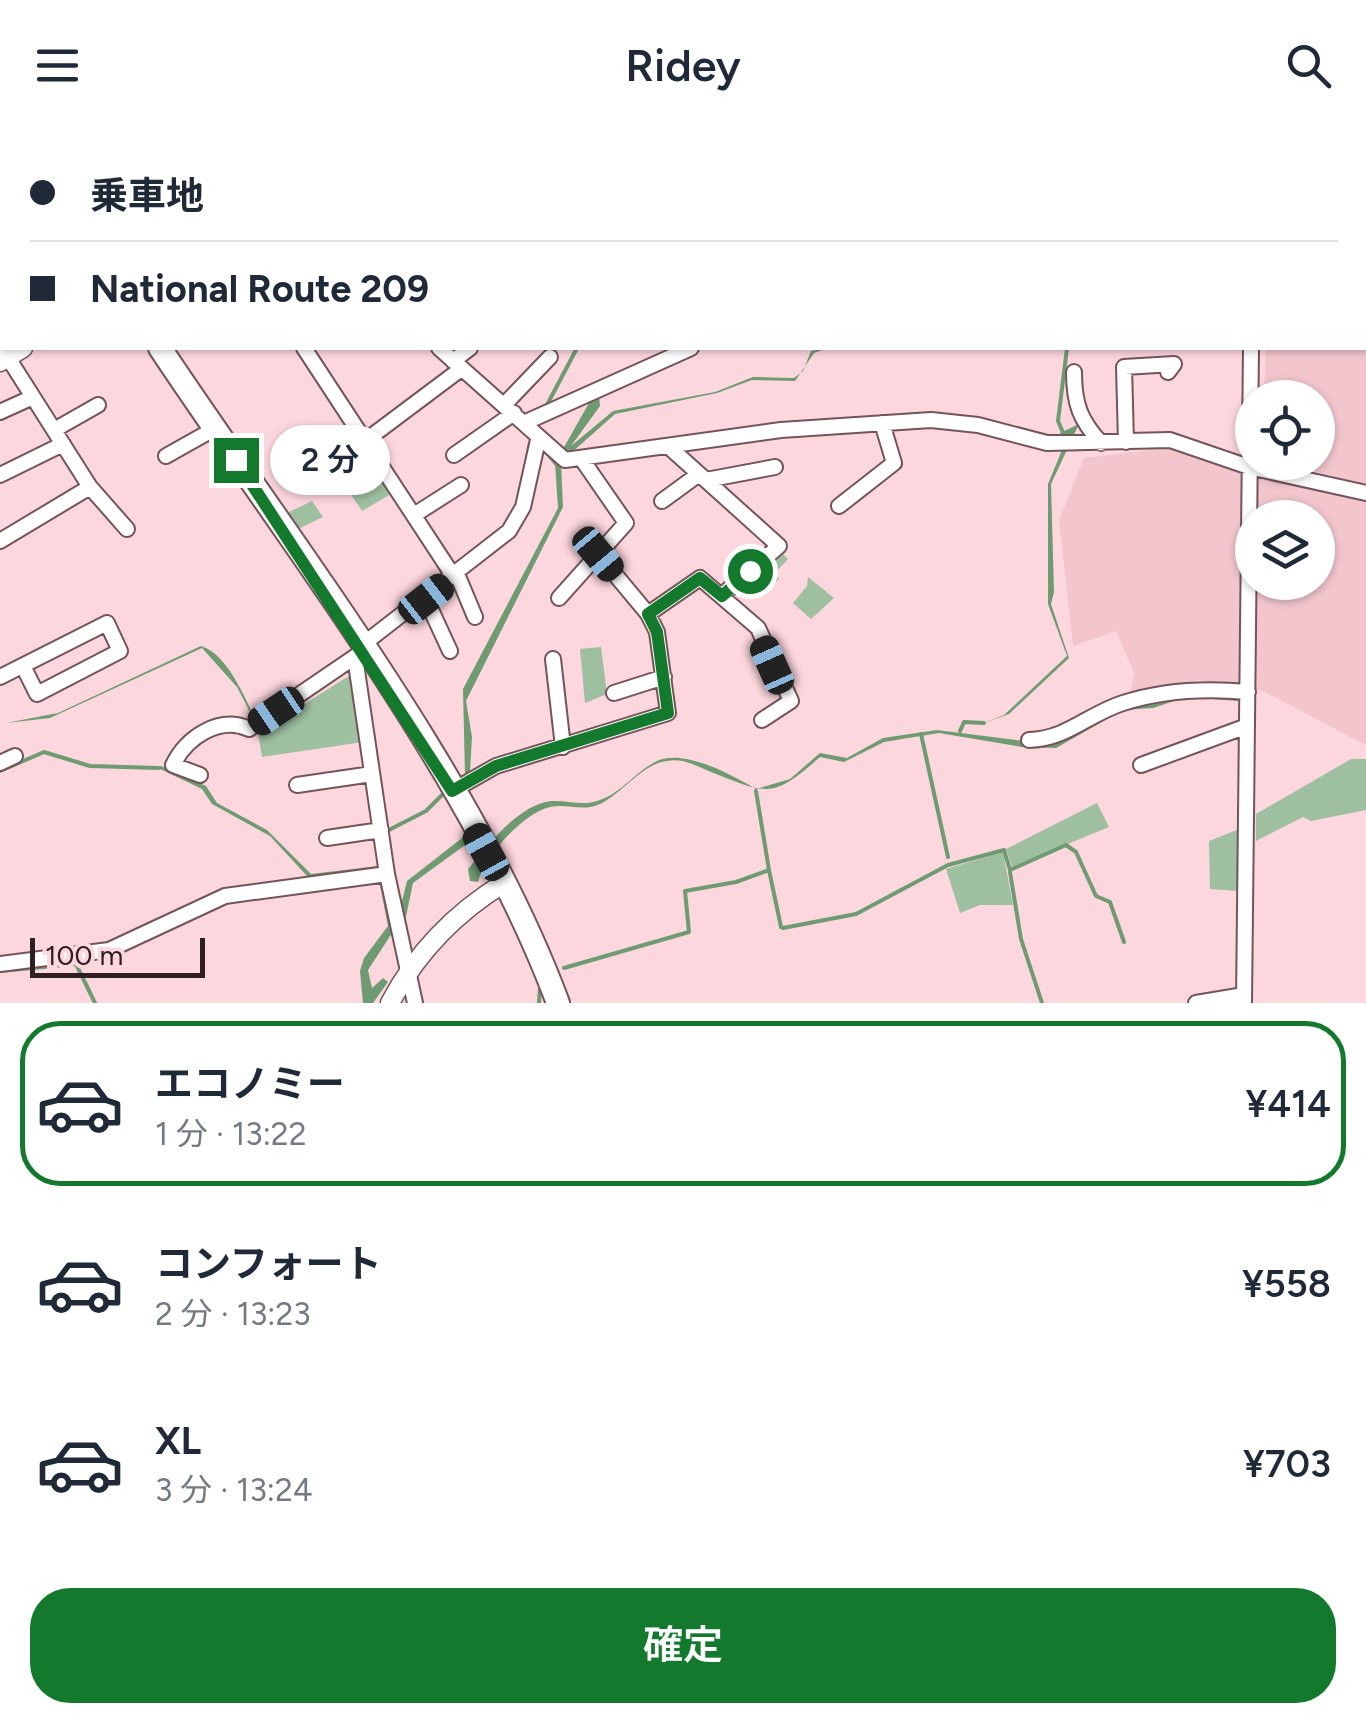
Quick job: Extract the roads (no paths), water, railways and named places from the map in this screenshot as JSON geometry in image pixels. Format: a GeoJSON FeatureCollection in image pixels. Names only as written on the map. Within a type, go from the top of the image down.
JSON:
{"type":"FeatureCollection","features":[{"type":"Feature","properties":{"kind":"highway"},"geometry":{"type":"LineString","coordinates":[[161,350],[452,791],[504,883],[558,1003]]}},
{"type":"Feature","properties":{"kind":"street"},"geometry":{"type":"LineString","coordinates":[[305,350],[456,576],[475,617]]}},
{"type":"Feature","properties":{"kind":"street"},"geometry":{"type":"LineString","coordinates":[[441,350],[515,413],[538,440],[566,460],[781,430],[932,420],[978,425],[1048,443],[1170,440],[1235,462]]}},
{"type":"Feature","properties":{"kind":"street"},"geometry":{"type":"LineString","coordinates":[[365,441],[457,365],[468,350]]}},
{"type":"Feature","properties":{"kind":"street"},"geometry":{"type":"LineString","coordinates":[[454,455],[515,413],[686,350]]}},
{"type":"Feature","properties":{"kind":"street"},"geometry":{"type":"LineString","coordinates":[[1250,380],[1251,350]]}},
{"type":"Feature","properties":{"kind":"street"},"geometry":{"type":"LineString","coordinates":[[8,353],[90,487],[127,529]]}},
{"type":"Feature","properties":{"kind":"street"},"geometry":{"type":"LineString","coordinates":[[515,413],[550,357]]}},
{"type":"Feature","properties":{"kind":"street"},"geometry":{"type":"LineString","coordinates":[[1126,442],[1124,366],[1174,364],[1168,372]]}},
{"type":"Feature","properties":{"kind":"street"},"geometry":{"type":"LineString","coordinates":[[1074,372],[1074,403],[1085,426],[1101,443]]}},
{"type":"Feature","properties":{"kind":"street"},"geometry":{"type":"LineString","coordinates":[[0,412],[33,397]]}},
{"type":"Feature","properties":{"kind":"street"},"geometry":{"type":"LineString","coordinates":[[54,430],[98,405]]}},
{"type":"Feature","properties":{"kind":"street"},"geometry":{"type":"LineString","coordinates":[[839,506],[894,463],[882,424]]}},
{"type":"Feature","properties":{"kind":"street"},"geometry":{"type":"LineString","coordinates":[[166,456],[214,429]]}},
{"type":"Feature","properties":{"kind":"street"},"geometry":{"type":"LineString","coordinates":[[200,775],[173,765],[191,739],[228,724],[249,729],[360,651],[509,531],[524,508],[538,440]]}},
{"type":"Feature","properties":{"kind":"street"},"geometry":{"type":"LineString","coordinates":[[0,475],[63,444]]}},
{"type":"Feature","properties":{"kind":"street"},"geometry":{"type":"LineString","coordinates":[[668,446],[779,546],[722,596]]}},
{"type":"Feature","properties":{"kind":"street"},"geometry":{"type":"LineString","coordinates":[[559,598],[626,523],[581,458]]}},
{"type":"Feature","properties":{"kind":"street"},"geometry":{"type":"LineString","coordinates":[[662,501],[702,477],[774,467]]}},
{"type":"Feature","properties":{"kind":"street"},"geometry":{"type":"LineString","coordinates":[[1196,1003],[1244,999],[1249,480]]}},
{"type":"Feature","properties":{"kind":"street"},"geometry":{"type":"LineString","coordinates":[[1308,480],[1366,493]]}},
{"type":"Feature","properties":{"kind":"street"},"geometry":{"type":"LineString","coordinates":[[414,515],[461,485]]}},
{"type":"Feature","properties":{"kind":"street"},"geometry":{"type":"LineString","coordinates":[[0,540],[90,487]]}},
{"type":"Feature","properties":{"kind":"street"},"geometry":{"type":"LineString","coordinates":[[452,791],[496,766],[668,713],[657,632],[648,614],[598,554]]}},
{"type":"Feature","properties":{"kind":"street"},"geometry":{"type":"LineString","coordinates":[[648,614],[700,578],[758,628],[792,701],[762,720]]}},
{"type":"Feature","properties":{"kind":"street"},"geometry":{"type":"LineString","coordinates":[[426,599],[450,651]]}},
{"type":"Feature","properties":{"kind":"street"},"geometry":{"type":"LineString","coordinates":[[0,677],[107,623],[120,651],[37,694],[24,668]]}},
{"type":"Feature","properties":{"kind":"street"},"geometry":{"type":"LineString","coordinates":[[360,651],[380,830],[415,1003]]}},
{"type":"Feature","properties":{"kind":"street"},"geometry":{"type":"LineString","coordinates":[[553,659],[563,747]]}},
{"type":"Feature","properties":{"kind":"street"},"geometry":{"type":"LineString","coordinates":[[614,693],[664,677]]}},
{"type":"Feature","properties":{"kind":"street"},"geometry":{"type":"LineString","coordinates":[[1028,740],[1055,739],[1124,702],[1206,688],[1248,692]]}},
{"type":"Feature","properties":{"kind":"street"},"geometry":{"type":"LineString","coordinates":[[1141,765],[1247,726]]}},
{"type":"Feature","properties":{"kind":"street"},"geometry":{"type":"LineString","coordinates":[[0,763],[15,756]]}},
{"type":"Feature","properties":{"kind":"street"},"geometry":{"type":"LineString","coordinates":[[297,785],[372,774]]}},
{"type":"Feature","properties":{"kind":"street"},"geometry":{"type":"LineString","coordinates":[[326,838],[380,830]]}},
{"type":"Feature","properties":{"kind":"street"},"geometry":{"type":"LineString","coordinates":[[0,964],[110,950],[225,896],[387,874]]}},
{"type":"Feature","properties":{"kind":"street"},"geometry":{"type":"LineString","coordinates":[[390,1003],[408,969],[476,900],[504,883]]}},
{"type":"Feature","properties":{"kind":"waterway"},"geometry":{"type":"LineString","coordinates":[[547,405],[576,350]]}},
{"type":"Feature","properties":{"kind":"waterway"},"geometry":{"type":"LineString","coordinates":[[1064,435],[1058,421],[1067,350]]}},
{"type":"Feature","properties":{"kind":"waterway"},"geometry":{"type":"LineString","coordinates":[[527,458],[530,443]]}},
{"type":"Feature","properties":{"kind":"waterway"},"geometry":{"type":"LineString","coordinates":[[545,451],[557,465]]}},
{"type":"Feature","properties":{"kind":"waterway"},"geometry":{"type":"LineString","coordinates":[[960,731],[964,722],[984,723]]}},
{"type":"Feature","properties":{"kind":"waterway"},"geometry":{"type":"LineString","coordinates":[[921,734],[948,857]]}},
{"type":"Feature","properties":{"kind":"waterway"},"geometry":{"type":"LineString","coordinates":[[0,771],[44,752],[90,766],[159,768]]}},
{"type":"Feature","properties":{"kind":"waterway"},"geometry":{"type":"LineString","coordinates":[[756,791],[769,870]]}},
{"type":"Feature","properties":{"kind":"waterway"},"geometry":{"type":"LineString","coordinates":[[385,832],[426,811],[444,793]]}},
{"type":"Feature","properties":{"kind":"waterway"},"geometry":{"type":"LineString","coordinates":[[783,928],[856,914],[948,865],[1004,850],[1010,870],[1066,845],[1076,852],[1096,896],[1110,902],[1124,942]]}},
{"type":"Feature","properties":{"kind":"waterway"},"geometry":{"type":"LineString","coordinates":[[564,968],[689,932],[685,891],[736,882],[769,870],[781,927]]}},
{"type":"Feature","properties":{"kind":"waterway"},"geometry":{"type":"LineString","coordinates":[[1010,872],[1021,939],[1042,1003]]}},
{"type":"Feature","properties":{"kind":"waterway"},"geometry":{"type":"LineString","coordinates":[[0,971],[76,964],[95,1003]]}},
{"type":"Feature","properties":{"kind":"waterway"},"geometry":{"type":"LineString","coordinates":[[539,1003],[540,988]]}}]}
